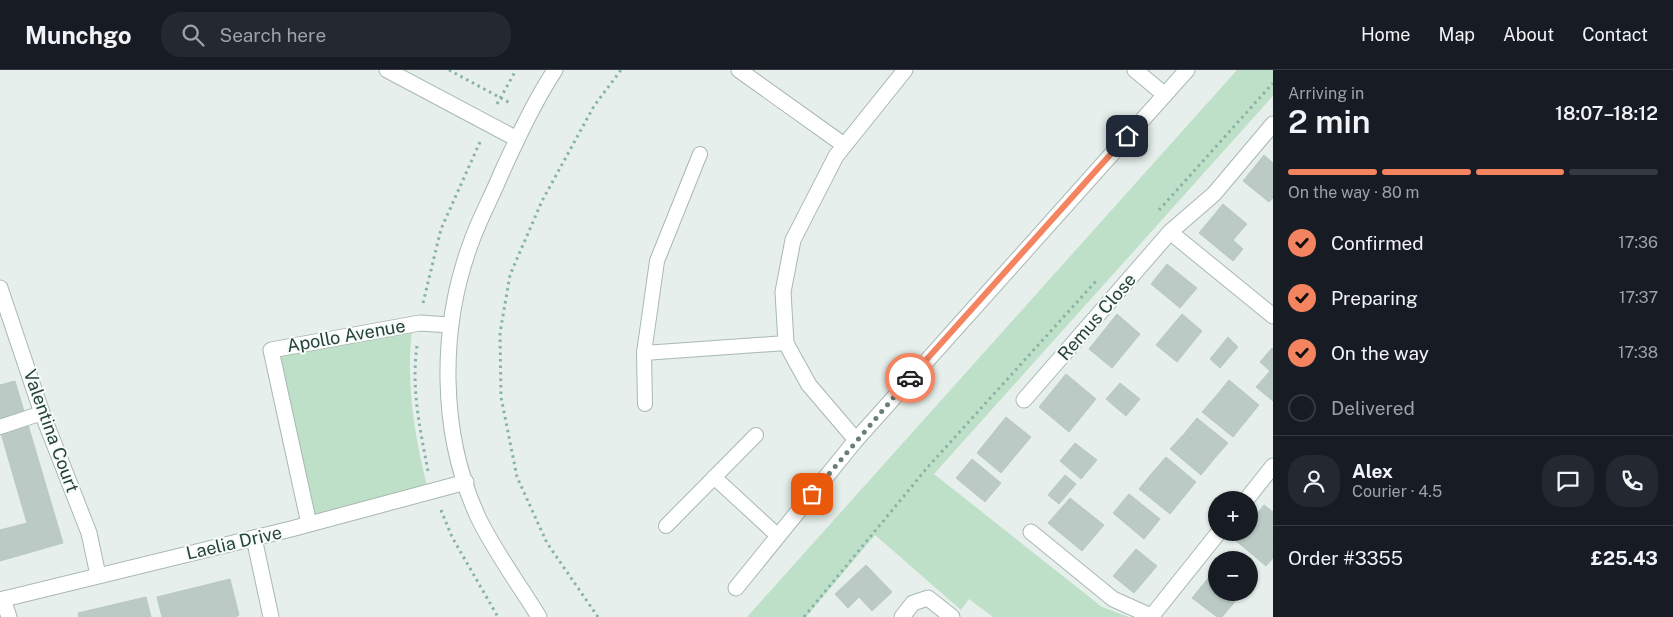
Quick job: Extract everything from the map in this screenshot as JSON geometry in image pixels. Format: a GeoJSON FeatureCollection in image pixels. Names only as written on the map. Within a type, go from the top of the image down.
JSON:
{"type":"FeatureCollection","features":[{"type":"Feature","properties":{"kind":"street"},"geometry":{"type":"LineString","coordinates":[[387,70],[517,140]]}},
{"type":"Feature","properties":{"kind":"street"},"geometry":{"type":"LineString","coordinates":[[539,617],[478,517],[460,465],[450,412],[448,363],[450,324],[472,241],[517,140],[555,70]]}},
{"type":"Feature","properties":{"kind":"street"},"geometry":{"type":"LineString","coordinates":[[739,70],[844,145]]}},
{"type":"Feature","properties":{"kind":"street"},"geometry":{"type":"LineString","coordinates":[[856,440],[808,385],[786,343],[783,292],[793,240],[836,156],[904,70]]}},
{"type":"Feature","properties":{"kind":"street"},"geometry":{"type":"LineString","coordinates":[[1135,70],[1165,95]]}},
{"type":"Feature","properties":{"kind":"street"},"geometry":{"type":"LineString","coordinates":[[736,588],[856,440],[1187,70]]}},
{"type":"Feature","properties":{"kind":"street","name":"Remus Close"},"geometry":{"type":"LineString","coordinates":[[1024,400],[1170,232],[1214,194],[1273,124]]}},
{"type":"Feature","properties":{"kind":"street"},"geometry":{"type":"LineString","coordinates":[[1170,232],[1273,316]]}},
{"type":"Feature","properties":{"kind":"street","name":"Valentina Court"},"geometry":{"type":"LineString","coordinates":[[0,288],[42,413],[89,533],[98,575]]}},
{"type":"Feature","properties":{"kind":"street","name":"Apollo Avenue"},"geometry":{"type":"LineString","coordinates":[[309,524],[270,350],[420,323],[450,324]]}},
{"type":"Feature","properties":{"kind":"street"},"geometry":{"type":"LineString","coordinates":[[1254,491],[1271,472]]}},
{"type":"Feature","properties":{"kind":"street","name":"Laelia Drive"},"geometry":{"type":"LineString","coordinates":[[2,600],[254,538],[466,482]]}},
{"type":"Feature","properties":{"kind":"street"},"geometry":{"type":"LineString","coordinates":[[1031,532],[1113,599],[1151,616],[1212,541]]}},
{"type":"Feature","properties":{"kind":"street"},"geometry":{"type":"LineString","coordinates":[[254,538],[271,617]]}},
{"type":"Feature","properties":{"kind":"street"},"geometry":{"type":"LineString","coordinates":[[902,617],[913,603],[928,598],[952,617]]}},
{"type":"Feature","properties":{"kind":"street"},"geometry":{"type":"LineString","coordinates":[[2,600],[9,617]]}},
{"type":"Feature","properties":{"kind":"lane"},"geometry":{"type":"LineString","coordinates":[[644,404],[644,353],[657,261],[700,154]]}},
{"type":"Feature","properties":{"kind":"lane"},"geometry":{"type":"LineString","coordinates":[[644,353],[786,343]]}},
{"type":"Feature","properties":{"kind":"lane"},"geometry":{"type":"LineString","coordinates":[[0,427],[42,413]]}},
{"type":"Feature","properties":{"kind":"lane"},"geometry":{"type":"LineString","coordinates":[[666,526],[756,435]]}},
{"type":"Feature","properties":{"kind":"lane"},"geometry":{"type":"LineString","coordinates":[[714,477],[778,536]]}},
{"type":"Feature","properties":{"kind":"path"},"geometry":{"type":"LineString","coordinates":[[449,70],[531,114]]}},
{"type":"Feature","properties":{"kind":"path"},"geometry":{"type":"LineString","coordinates":[[598,617],[547,543],[517,477],[501,397],[500,333],[510,275],[542,201],[594,106],[620,70]]}},
{"type":"Feature","properties":{"kind":"path"},"geometry":{"type":"LineString","coordinates":[[1153,216],[1273,83]]}},
{"type":"Feature","properties":{"kind":"path"},"geometry":{"type":"LineString","coordinates":[[804,617],[927,468],[1100,276]]}},
{"type":"Feature","properties":{"kind":"green space"},"geometry":{"type":"Polygon","coordinates":[[[1237,70],[1273,70],[1273,96],[934,474],[1102,607],[1129,617],[993,617],[969,599],[961,610],[875,535],[806,617],[747,617],[1237,70]]]}},
{"type":"Feature","properties":{"kind":"green space"},"geometry":{"type":"Polygon","coordinates":[[[412,329],[410,370],[412,408],[427,486],[312,517],[278,357],[412,329]]]}},
{"type":"Feature","properties":{"kind":"building"},"geometry":{"type":"Polygon","coordinates":[[[1264,155],[1273,163],[1273,198],[1269,202],[1243,181],[1264,155]]]}},
{"type":"Feature","properties":{"kind":"building"},"geometry":{"type":"Polygon","coordinates":[[[1223,204],[1247,224],[1233,240],[1243,249],[1233,261],[1199,233],[1223,204]]]}},
{"type":"Feature","properties":{"kind":"building"},"geometry":{"type":"Polygon","coordinates":[[[1167,264],[1197,288],[1180,308],[1151,284],[1167,264]]]}},
{"type":"Feature","properties":{"kind":"building"},"geometry":{"type":"Polygon","coordinates":[[[1117,314],[1140,334],[1112,368],[1089,349],[1117,314]]]}},
{"type":"Feature","properties":{"kind":"building"},"geometry":{"type":"Polygon","coordinates":[[[1182,314],[1202,331],[1177,362],[1156,345],[1182,314]]]}},
{"type":"Feature","properties":{"kind":"building"},"geometry":{"type":"Polygon","coordinates":[[[1228,337],[1238,347],[1220,368],[1210,359],[1228,337]]]}},
{"type":"Feature","properties":{"kind":"building"},"geometry":{"type":"Polygon","coordinates":[[[1272,348],[1273,401],[1256,387],[1270,371],[1260,362],[1272,348]]]}},
{"type":"Feature","properties":{"kind":"building"},"geometry":{"type":"Polygon","coordinates":[[[1066,374],[1096,399],[1069,432],[1039,407],[1066,374]]]}},
{"type":"Feature","properties":{"kind":"building"},"geometry":{"type":"Polygon","coordinates":[[[1229,380],[1259,405],[1246,421],[1216,396],[1229,380]]]}},
{"type":"Feature","properties":{"kind":"building"},"geometry":{"type":"Polygon","coordinates":[[[15,381],[63,543],[0,561],[0,530],[27,523],[0,430],[0,385],[15,381]]]}},
{"type":"Feature","properties":{"kind":"building"},"geometry":{"type":"Polygon","coordinates":[[[1120,383],[1140,399],[1126,416],[1106,399],[1120,383]]]}},
{"type":"Feature","properties":{"kind":"building"},"geometry":{"type":"Polygon","coordinates":[[[1216,396],[1246,421],[1233,437],[1202,412],[1216,396]]]}},
{"type":"Feature","properties":{"kind":"building"},"geometry":{"type":"Polygon","coordinates":[[[1006,417],[1031,437],[1001,473],[977,453],[1006,417]]]}},
{"type":"Feature","properties":{"kind":"building"},"geometry":{"type":"Polygon","coordinates":[[[1197,418],[1228,443],[1214,459],[1184,434],[1197,418]]]}},
{"type":"Feature","properties":{"kind":"building"},"geometry":{"type":"Polygon","coordinates":[[[1184,434],[1214,459],[1201,475],[1170,449],[1184,434]]]}},
{"type":"Feature","properties":{"kind":"building"},"geometry":{"type":"Polygon","coordinates":[[[1075,443],[1097,460],[1081,479],[1060,461],[1075,443]]]}},
{"type":"Feature","properties":{"kind":"building"},"geometry":{"type":"Polygon","coordinates":[[[1166,457],[1196,482],[1183,498],[1152,473],[1166,457]]]}},
{"type":"Feature","properties":{"kind":"building"},"geometry":{"type":"Polygon","coordinates":[[[972,459],[1001,483],[985,502],[956,478],[972,459]]]}},
{"type":"Feature","properties":{"kind":"building"},"geometry":{"type":"Polygon","coordinates":[[[1152,473],[1183,498],[1170,514],[1139,489],[1152,473]]]}},
{"type":"Feature","properties":{"kind":"building"},"geometry":{"type":"Polygon","coordinates":[[[1065,475],[1076,484],[1059,504],[1048,495],[1065,475]]]}},
{"type":"Feature","properties":{"kind":"building"},"geometry":{"type":"Polygon","coordinates":[[[1129,494],[1160,519],[1144,539],[1113,513],[1129,494]]]}},
{"type":"Feature","properties":{"kind":"building"},"geometry":{"type":"Polygon","coordinates":[[[1070,498],[1104,525],[1082,551],[1048,523],[1070,498]]]}},
{"type":"Feature","properties":{"kind":"building"},"geometry":{"type":"Polygon","coordinates":[[[1264,505],[1273,512],[1273,542],[1258,530],[1258,513],[1264,505]]]}},
{"type":"Feature","properties":{"kind":"building"},"geometry":{"type":"Polygon","coordinates":[[[1258,530],[1273,542],[1273,558],[1266,566],[1258,559],[1258,551],[1248,551],[1236,541],[1258,541],[1258,530]]]}},
{"type":"Feature","properties":{"kind":"building"},"geometry":{"type":"Polygon","coordinates":[[[1136,549],[1157,566],[1134,593],[1113,576],[1136,549]]]}},
{"type":"Feature","properties":{"kind":"building"},"geometry":{"type":"Polygon","coordinates":[[[866,565],[892,592],[872,611],[859,597],[848,608],[835,594],[866,565]]]}},
{"type":"Feature","properties":{"kind":"building"},"geometry":{"type":"Polygon","coordinates":[[[230,579],[239,615],[236,617],[162,617],[157,597],[230,579]]]}},
{"type":"Feature","properties":{"kind":"building"},"geometry":{"type":"Polygon","coordinates":[[[1205,582],[1208,584],[1208,601],[1229,601],[1233,604],[1222,617],[1217,617],[1192,598],[1205,582]]]}},
{"type":"Feature","properties":{"kind":"building"},"geometry":{"type":"Polygon","coordinates":[[[146,597],[151,617],[79,617],[78,613],[146,597]]]}},
{"type":"Feature","properties":{"kind":"way so far"},"geometry":{"type":"LineString","coordinates":[[812,494],[910,378]]}},
{"type":"Feature","properties":{"kind":"route"},"geometry":{"type":"LineString","coordinates":[[910,378],[1127,136]]}}]}
